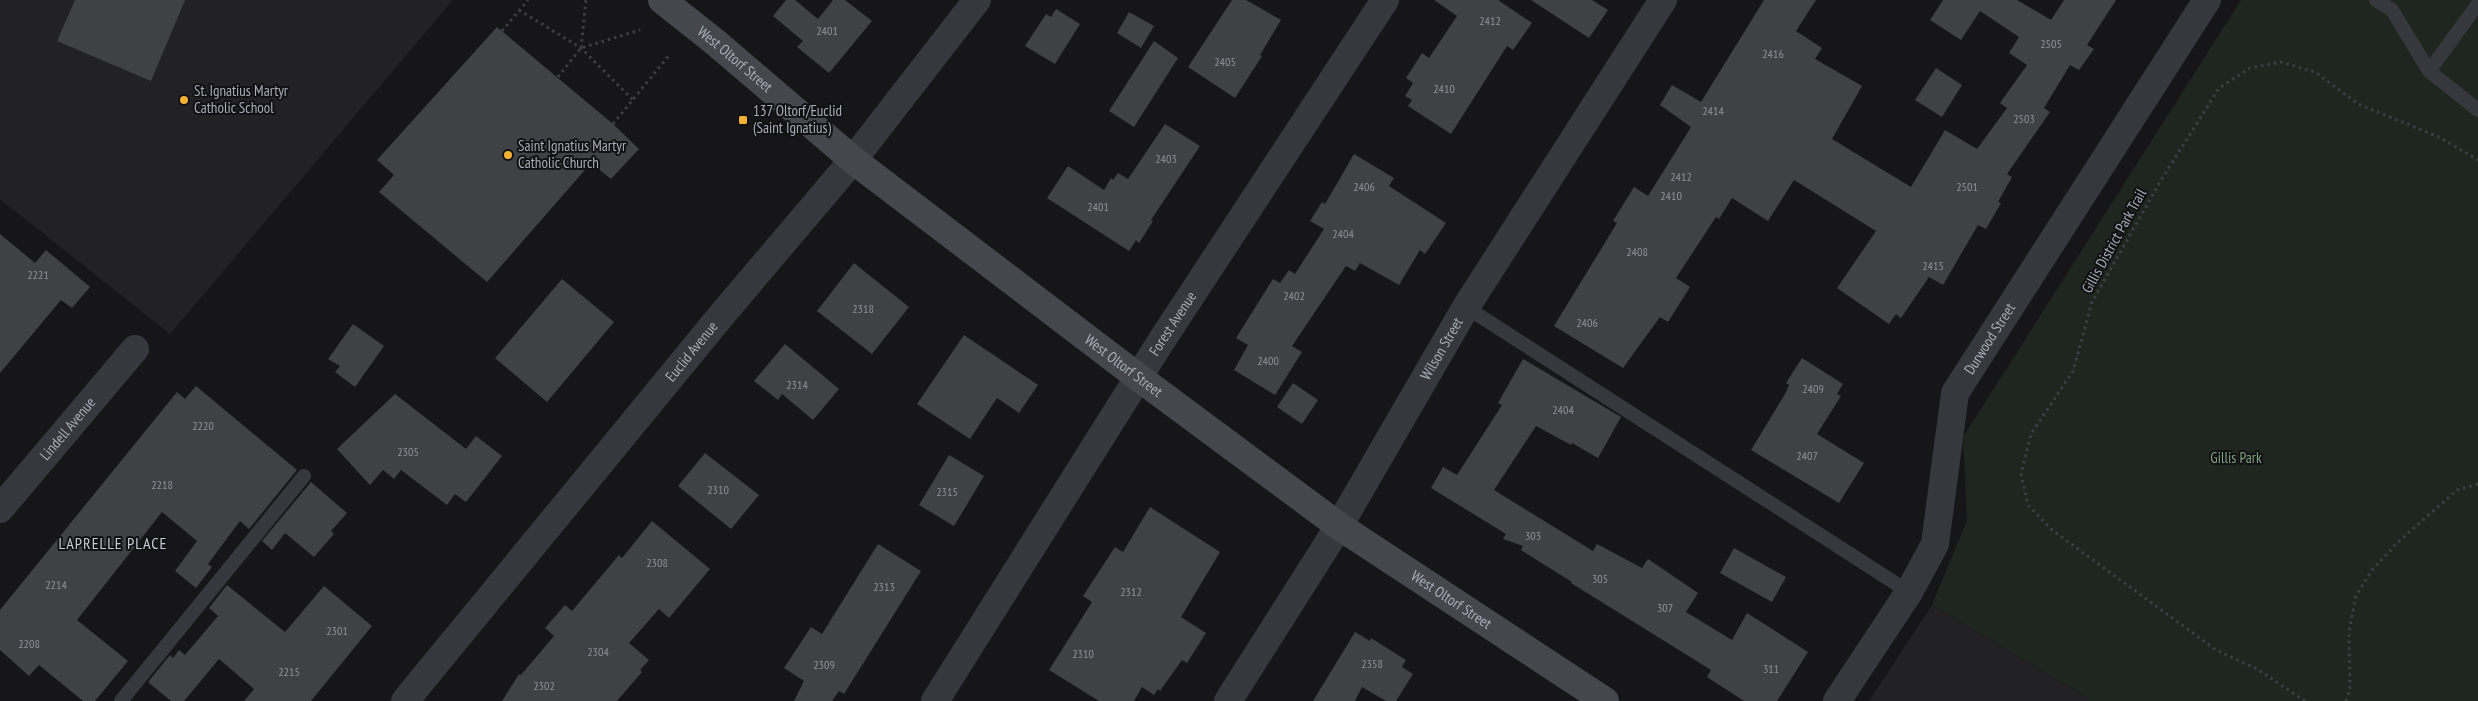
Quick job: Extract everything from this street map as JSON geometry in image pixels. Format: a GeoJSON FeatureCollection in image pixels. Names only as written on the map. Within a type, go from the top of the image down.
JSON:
{"type":"FeatureCollection","features":[{"type":"Feature","properties":{"kind":"main road","name":"West Oltorf Street"},"geometry":{"type":"LineString","coordinates":[[662,0],[722,48],[853,160],[1138,377],[1339,526],[1606,701]]}},
{"type":"Feature","properties":{"kind":"street","name":"Euclid Avenue"},"geometry":{"type":"LineString","coordinates":[[405,701],[714,324],[853,160],[977,0]]}},
{"type":"Feature","properties":{"kind":"street","name":"Forest Avenue"},"geometry":{"type":"LineString","coordinates":[[935,701],[1138,377],[1385,0]]}},
{"type":"Feature","properties":{"kind":"street","name":"Wilson Street"},"geometry":{"type":"LineString","coordinates":[[1228,701],[1339,526],[1466,307],[1663,0]]}},
{"type":"Feature","properties":{"kind":"street","name":"Durwood Street"},"geometry":{"type":"LineString","coordinates":[[1837,701],[1909,592],[1935,544],[1954,393],[2207,0]]}},
{"type":"Feature","properties":{"kind":"street","name":"Lindell Avenue"},"geometry":{"type":"LineString","coordinates":[[0,509],[135,350]]}},
{"type":"Feature","properties":{"kind":"lane"},"geometry":{"type":"LineString","coordinates":[[2376,0],[2392,10],[2429,71],[2478,110]]}},
{"type":"Feature","properties":{"kind":"lane"},"geometry":{"type":"LineString","coordinates":[[2429,71],[2478,4]]}},
{"type":"Feature","properties":{"kind":"lane"},"geometry":{"type":"LineString","coordinates":[[1466,307],[1909,592]]}},
{"type":"Feature","properties":{"kind":"lane"},"geometry":{"type":"LineString","coordinates":[[121,701],[304,476]]}},
{"type":"Feature","properties":{"kind":"path"},"geometry":{"type":"LineString","coordinates":[[502,31],[528,0]]}},
{"type":"Feature","properties":{"kind":"path"},"geometry":{"type":"LineString","coordinates":[[558,77],[581,48],[586,0]]}},
{"type":"Feature","properties":{"kind":"path"},"geometry":{"type":"LineString","coordinates":[[520,10],[581,48],[633,100]]}},
{"type":"Feature","properties":{"kind":"path"},"geometry":{"type":"LineString","coordinates":[[581,48],[640,30]]}},
{"type":"Feature","properties":{"kind":"path"},"geometry":{"type":"LineString","coordinates":[[613,124],[670,54]]}},
{"type":"Feature","properties":{"kind":"path","name":"Gillis District Park Trail"},"geometry":{"type":"LineString","coordinates":[[2305,701],[2257,670],[2216,650],[2052,530],[2028,505],[2021,474],[2031,434],[2073,371],[2092,302],[2160,182],[2219,88],[2250,68],[2281,62],[2315,72],[2358,104],[2439,137],[2478,160]]}},
{"type":"Feature","properties":{"kind":"path"},"geometry":{"type":"LineString","coordinates":[[2346,701],[2350,683],[2349,631],[2356,596],[2372,570],[2398,542],[2457,490],[2478,484]]}},
{"type":"Feature","properties":{"kind":"shaded area","name":"St. Ignatius Martyr Catholic School"},"geometry":{"type":"Polygon","coordinates":[[[0,0],[453,0],[170,334],[0,199],[0,0]]]}},
{"type":"Feature","properties":{"kind":"shaded area"},"geometry":{"type":"Polygon","coordinates":[[[1932,605],[2093,701],[1869,701],[1932,605]]]}},
{"type":"Feature","properties":{"kind":"green space","name":"Gillis Park"},"geometry":{"type":"Polygon","coordinates":[[[2241,0],[2478,0],[2478,701],[2093,701],[1932,605],[1967,520],[1963,437],[2241,0]]]}},
{"type":"Feature","properties":{"kind":"building"},"geometry":{"type":"Polygon","coordinates":[[[75,0],[185,0],[151,81],[57,41],[75,0]]]}},
{"type":"Feature","properties":{"kind":"building"},"geometry":{"type":"Polygon","coordinates":[[[786,0],[795,0],[818,19],[833,0],[845,0],[872,21],[829,73],[797,47],[803,41],[773,16],[786,0]]]}},
{"type":"Feature","properties":{"kind":"building"},"geometry":{"type":"Polygon","coordinates":[[[1232,0],[1246,0],[1281,20],[1260,55],[1262,56],[1235,98],[1188,67],[1232,0]]]}},
{"type":"Feature","properties":{"kind":"building"},"geometry":{"type":"Polygon","coordinates":[[[1434,0],[1498,0],[1532,23],[1513,50],[1507,46],[1451,134],[1408,106],[1412,100],[1405,96],[1413,83],[1406,78],[1422,53],[1429,58],[1457,16],[1434,0]]]}},
{"type":"Feature","properties":{"kind":"building"},"geometry":{"type":"Polygon","coordinates":[[[1531,0],[1592,0],[1608,10],[1589,38],[1531,0]]]}},
{"type":"Feature","properties":{"kind":"building"},"geometry":{"type":"Polygon","coordinates":[[[1764,0],[1816,0],[1796,31],[1822,48],[1815,59],[1862,86],[1832,139],[1911,187],[1945,130],[1977,149],[2007,108],[2000,103],[2027,65],[2009,53],[2019,37],[1980,11],[1961,40],[1930,20],[1943,0],[2017,0],[2051,20],[2064,0],[2116,0],[2087,45],[2094,49],[2079,70],[2070,65],[2044,108],[2050,112],[2007,174],[2012,177],[1998,202],[2001,203],[1986,229],[1978,225],[1943,285],[1929,277],[1901,318],[1896,314],[1889,324],[1837,288],[1876,231],[1794,180],[1768,221],[1732,198],[1719,219],[1716,217],[1676,278],[1690,287],[1668,322],[1660,317],[1623,368],[1554,326],[1617,223],[1613,221],[1634,187],[1648,196],[1691,127],[1660,105],[1672,85],[1701,102],[1764,0]]]}},
{"type":"Feature","properties":{"kind":"building"},"geometry":{"type":"Polygon","coordinates":[[[1056,9],[1080,24],[1055,64],[1025,46],[1046,14],[1051,17],[1056,9]]]}},
{"type":"Feature","properties":{"kind":"building"},"geometry":{"type":"Polygon","coordinates":[[[1129,12],[1154,26],[1141,48],[1117,33],[1129,12]]]}},
{"type":"Feature","properties":{"kind":"building","name":"Saint Ignatius Martyr Catholic Church"},"geometry":{"type":"Polygon","coordinates":[[[497,27],[613,124],[639,149],[611,179],[591,163],[487,282],[379,192],[394,175],[377,160],[497,27]]]}},
{"type":"Feature","properties":{"kind":"building"},"geometry":{"type":"Polygon","coordinates":[[[1154,41],[1178,58],[1134,127],[1109,111],[1154,41]]]}},
{"type":"Feature","properties":{"kind":"building"},"geometry":{"type":"Polygon","coordinates":[[[1936,68],[1962,85],[1942,117],[1915,100],[1936,68]]]}},
{"type":"Feature","properties":{"kind":"building"},"geometry":{"type":"Polygon","coordinates":[[[1165,124],[1200,146],[1151,220],[1153,221],[1139,243],[1136,240],[1129,251],[1047,198],[1068,166],[1104,190],[1111,178],[1113,180],[1118,173],[1128,179],[1165,124]]]}},
{"type":"Feature","properties":{"kind":"building"},"geometry":{"type":"Polygon","coordinates":[[[1354,154],[1394,178],[1389,186],[1446,223],[1425,254],[1420,250],[1399,285],[1360,263],[1355,271],[1346,266],[1292,346],[1302,352],[1275,395],[1234,370],[1248,345],[1236,338],[1273,279],[1280,283],[1289,270],[1295,274],[1324,229],[1310,221],[1322,202],[1325,204],[1354,154]]]}},
{"type":"Feature","properties":{"kind":"building"},"geometry":{"type":"Polygon","coordinates":[[[0,234],[35,263],[46,250],[90,287],[72,308],[61,300],[0,373],[0,234]]]}},
{"type":"Feature","properties":{"kind":"building"},"geometry":{"type":"Polygon","coordinates":[[[854,263],[909,307],[872,354],[817,311],[854,263]]]}},
{"type":"Feature","properties":{"kind":"building"},"geometry":{"type":"Polygon","coordinates":[[[562,279],[614,322],[547,402],[495,358],[562,279]]]}},
{"type":"Feature","properties":{"kind":"building"},"geometry":{"type":"Polygon","coordinates":[[[353,324],[384,346],[355,387],[335,372],[340,366],[328,359],[353,324]]]}},
{"type":"Feature","properties":{"kind":"building"},"geometry":{"type":"Polygon","coordinates":[[[964,335],[1038,385],[1019,413],[997,398],[970,439],[917,404],[964,335]]]}},
{"type":"Feature","properties":{"kind":"building"},"geometry":{"type":"Polygon","coordinates":[[[785,344],[839,389],[813,420],[782,394],[778,400],[754,381],[785,344]]]}},
{"type":"Feature","properties":{"kind":"building"},"geometry":{"type":"Polygon","coordinates":[[[1802,358],[1843,384],[1837,394],[1841,396],[1817,434],[1864,463],[1839,503],[1751,450],[1785,394],[1789,385],[1786,383],[1802,358]]]}},
{"type":"Feature","properties":{"kind":"building"},"geometry":{"type":"Polygon","coordinates":[[[1523,359],[1621,417],[1598,458],[1536,426],[1494,490],[1593,551],[1597,544],[1642,568],[1648,559],[1698,593],[1686,612],[1732,640],[1747,613],[1808,652],[1777,701],[1744,701],[1707,677],[1711,670],[1571,583],[1521,550],[1523,546],[1503,539],[1506,534],[1431,488],[1443,467],[1457,475],[1502,405],[1498,403],[1523,359]]]}},
{"type":"Feature","properties":{"kind":"building"},"geometry":{"type":"Polygon","coordinates":[[[1293,383],[1318,400],[1302,424],[1277,407],[1293,383]]]}},
{"type":"Feature","properties":{"kind":"building"},"geometry":{"type":"Polygon","coordinates":[[[196,386],[297,470],[249,529],[240,521],[208,564],[212,567],[196,588],[175,571],[197,541],[162,512],[77,620],[128,661],[95,701],[83,701],[39,665],[29,676],[0,650],[0,610],[177,392],[185,399],[196,386]]]}},
{"type":"Feature","properties":{"kind":"building"},"geometry":{"type":"Polygon","coordinates":[[[395,394],[466,449],[476,436],[502,456],[466,502],[455,494],[447,505],[401,470],[394,479],[383,470],[370,485],[337,449],[395,394]]]}},
{"type":"Feature","properties":{"kind":"building"},"geometry":{"type":"Polygon","coordinates":[[[705,453],[759,495],[731,529],[678,486],[705,453]]]}},
{"type":"Feature","properties":{"kind":"building"},"geometry":{"type":"Polygon","coordinates":[[[949,455],[984,476],[954,526],[919,505],[949,455]]]}},
{"type":"Feature","properties":{"kind":"building"},"geometry":{"type":"Polygon","coordinates":[[[311,482],[347,513],[331,531],[334,534],[314,557],[285,533],[272,550],[262,541],[311,482]]]}},
{"type":"Feature","properties":{"kind":"building"},"geometry":{"type":"Polygon","coordinates":[[[1150,507],[1220,552],[1181,617],[1206,633],[1187,663],[1182,660],[1160,691],[1158,689],[1154,695],[1142,687],[1134,701],[1099,701],[1049,670],[1092,602],[1083,596],[1115,547],[1123,552],[1150,507]]]}},
{"type":"Feature","properties":{"kind":"building"},"geometry":{"type":"Polygon","coordinates":[[[652,521],[710,569],[669,618],[659,609],[629,643],[649,660],[640,670],[642,672],[617,701],[502,701],[519,674],[521,675],[554,636],[545,628],[565,605],[572,611],[619,555],[622,558],[652,521]]]}},
{"type":"Feature","properties":{"kind":"building"},"geometry":{"type":"Polygon","coordinates":[[[878,544],[921,571],[844,694],[839,691],[832,701],[794,701],[804,681],[784,668],[811,627],[822,634],[878,544]]]}},
{"type":"Feature","properties":{"kind":"building"},"geometry":{"type":"Polygon","coordinates":[[[1734,548],[1786,577],[1772,602],[1720,573],[1734,548]]]}},
{"type":"Feature","properties":{"kind":"building"},"geometry":{"type":"Polygon","coordinates":[[[227,585],[285,632],[324,586],[372,626],[311,701],[244,701],[254,689],[219,659],[184,701],[171,701],[148,682],[170,655],[173,658],[179,650],[185,655],[218,616],[209,608],[227,585]]]}},
{"type":"Feature","properties":{"kind":"building"},"geometry":{"type":"Polygon","coordinates":[[[1355,632],[1370,641],[1371,638],[1406,660],[1402,667],[1413,674],[1396,701],[1386,701],[1362,687],[1355,701],[1313,701],[1355,632]]]}},
{"type":"Feature","properties":{"kind":"place","name":"St. Ignatius Martyr Catholic School"},"geometry":{"type":"Point","coordinates":[184,100]}},
{"type":"Feature","properties":{"kind":"place","name":"137 Oltorf/Euclid (Saint Ignatius)"},"geometry":{"type":"Point","coordinates":[743,120]}},
{"type":"Feature","properties":{"kind":"place","name":"Saint Ignatius Martyr Catholic Church"},"geometry":{"type":"Point","coordinates":[508,155]}},
{"type":"Feature","properties":{"kind":"district","name":"LAPRELLE PLACE"},"geometry":{"type":"Point","coordinates":[113,543]}}]}
